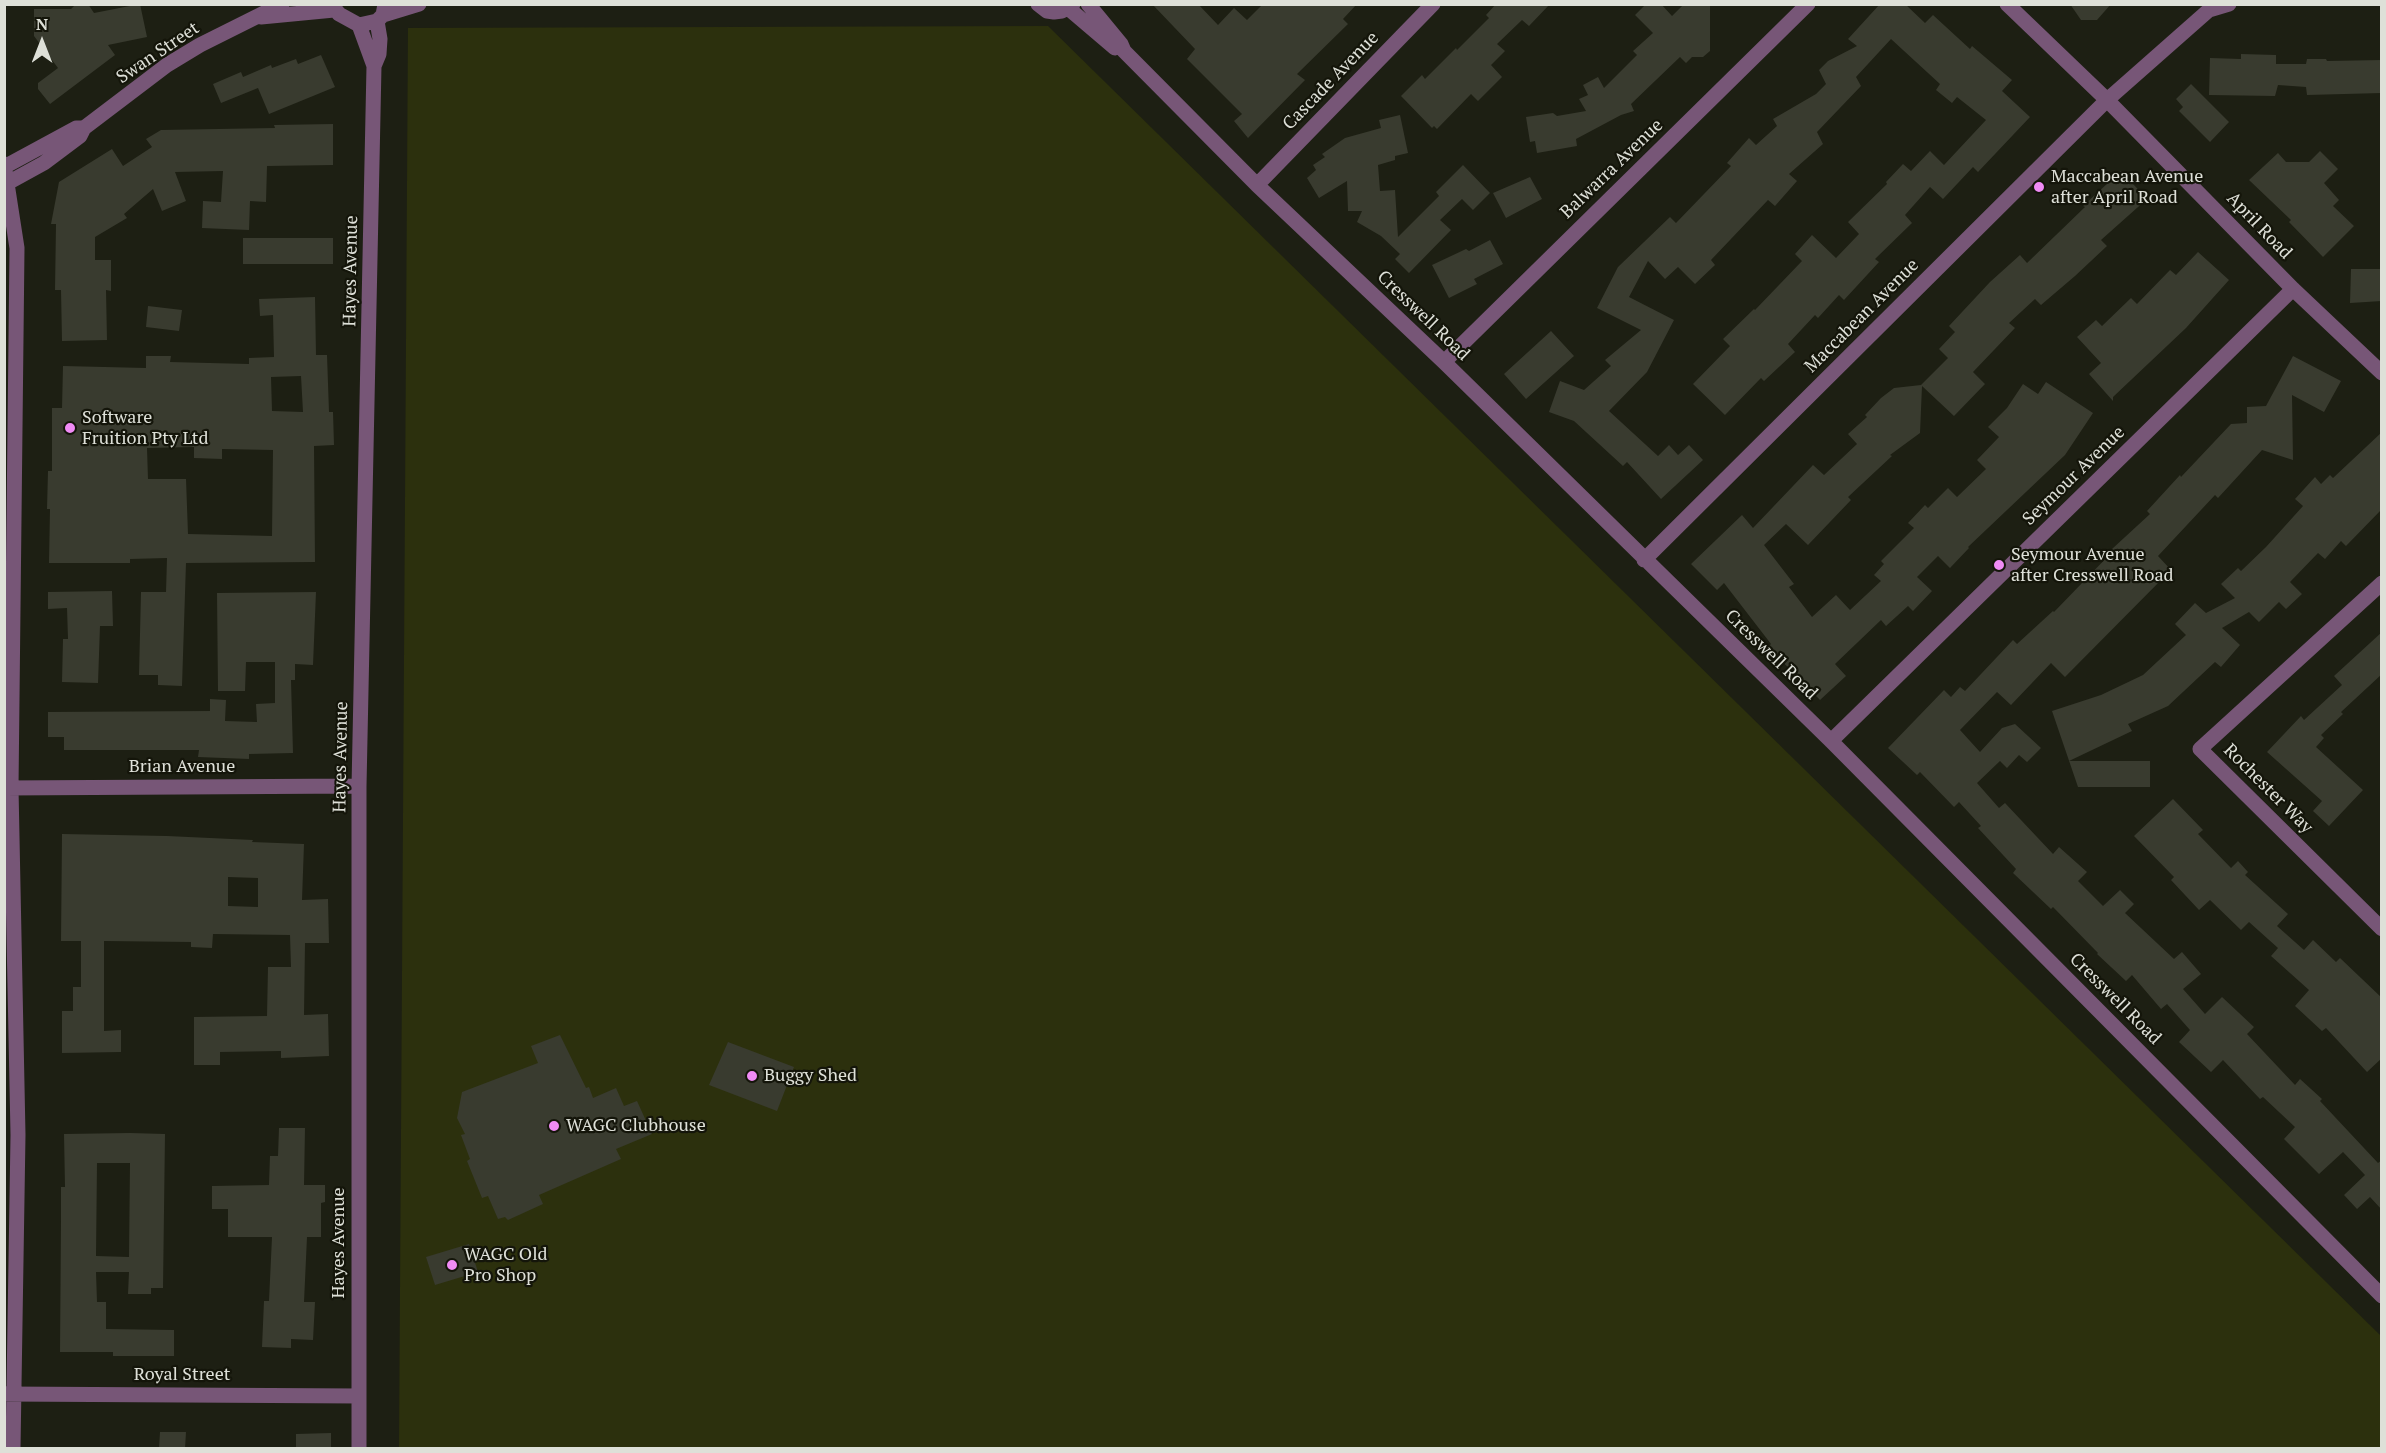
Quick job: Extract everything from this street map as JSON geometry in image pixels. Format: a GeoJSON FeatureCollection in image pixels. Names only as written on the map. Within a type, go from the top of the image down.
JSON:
{"type":"FeatureCollection","features":[{"type":"Feature","properties":{"kind":"street","name":"Swan Street"},"geometry":{"type":"LineString","coordinates":[[6,185],[44,163],[80,136],[84,128],[167,65],[200,45],[282,4]]}},
{"type":"Feature","properties":{"kind":"street"},"geometry":{"type":"LineString","coordinates":[[332,7],[359,25],[382,13],[419,4]]}},
{"type":"Feature","properties":{"kind":"street"},"geometry":{"type":"LineString","coordinates":[[1038,4],[1047,11],[1054,12],[1070,6]]}},
{"type":"Feature","properties":{"kind":"street","name":"Cresswell Road"},"geometry":{"type":"LineString","coordinates":[[1088,4],[1121,44],[1124,51],[1257,185],[1444,362],[1644,560],[1832,741],[2382,1296]]}},
{"type":"Feature","properties":{"kind":"street","name":"Cascade Avenue"},"geometry":{"type":"LineString","coordinates":[[1257,185],[1433,4]]}},
{"type":"Feature","properties":{"kind":"street","name":"Balwarra Avenue"},"geometry":{"type":"LineString","coordinates":[[1444,362],[1808,4]]}},
{"type":"Feature","properties":{"kind":"street","name":"April Road"},"geometry":{"type":"LineString","coordinates":[[2007,4],[2107,100],[2293,289],[2382,373]]}},
{"type":"Feature","properties":{"kind":"street","name":"Maccabean Avenue"},"geometry":{"type":"LineString","coordinates":[[1644,560],[2107,100],[2209,10],[2229,4]]}},
{"type":"Feature","properties":{"kind":"street","name":"Cresswell Road"},"geometry":{"type":"LineString","coordinates":[[1070,6],[1114,47],[1124,51]]}},
{"type":"Feature","properties":{"kind":"street","name":"Swan Street"},"geometry":{"type":"LineString","coordinates":[[258,17],[332,7]]}},
{"type":"Feature","properties":{"kind":"street","name":"Hayes Avenue"},"geometry":{"type":"LineString","coordinates":[[374,66],[379,54],[382,13]]}},
{"type":"Feature","properties":{"kind":"street","name":"Hayes Avenue"},"geometry":{"type":"LineString","coordinates":[[359,25],[374,66],[359,786],[359,1449]]}},
{"type":"Feature","properties":{"kind":"street","name":"Swan Street"},"geometry":{"type":"LineString","coordinates":[[5,166],[76,128],[84,128]]}},
{"type":"Feature","properties":{"kind":"street"},"geometry":{"type":"LineString","coordinates":[[5,166],[17,248],[8,788],[18,1135],[8,1394],[13,1449]]}},
{"type":"Feature","properties":{"kind":"street","name":"Seymour Avenue"},"geometry":{"type":"LineString","coordinates":[[1832,741],[2293,289]]}},
{"type":"Feature","properties":{"kind":"street","name":"Rochester Way"},"geometry":{"type":"LineString","coordinates":[[2382,583],[2200,749],[2382,929]]}},
{"type":"Feature","properties":{"kind":"street","name":"Brian Avenue"},"geometry":{"type":"LineString","coordinates":[[8,788],[359,786]]}},
{"type":"Feature","properties":{"kind":"street","name":"Royal Street"},"geometry":{"type":"LineString","coordinates":[[8,1394],[358,1396]]}},
{"type":"Feature","properties":{"kind":"green space"},"geometry":{"type":"Polygon","coordinates":[[[1048,26],[2381,1336],[2381,1448],[399,1448],[408,28],[1048,26]]]}},
{"type":"Feature","properties":{"kind":"building"},"geometry":{"type":"Polygon","coordinates":[[[76,4],[88,4],[94,13],[140,4],[147,37],[108,45],[115,55],[50,104],[38,89],[38,83],[58,68],[34,36],[34,9],[71,9],[76,4]]]}},
{"type":"Feature","properties":{"kind":"building"},"geometry":{"type":"Polygon","coordinates":[[[1152,4],[1198,4],[1218,25],[1234,8],[1247,20],[1263,4],[1357,4],[1343,19],[1348,24],[1297,74],[1305,80],[1248,138],[1234,121],[1242,114],[1187,59],[1195,49],[1152,4]]]}},
{"type":"Feature","properties":{"kind":"building"},"geometry":{"type":"Polygon","coordinates":[[[1496,4],[1550,4],[1529,26],[1522,20],[1497,44],[1505,51],[1491,65],[1502,77],[1478,101],[1471,94],[1437,129],[1434,126],[1432,128],[1401,96],[1422,75],[1425,79],[1456,48],[1457,50],[1489,18],[1486,15],[1496,4]]]}},
{"type":"Feature","properties":{"kind":"building"},"geometry":{"type":"Polygon","coordinates":[[[1646,4],[1661,4],[1672,16],[1684,4],[1710,4],[1710,51],[1703,57],[1692,57],[1686,63],[1680,57],[1631,104],[1634,111],[1621,115],[1576,139],[1577,146],[1537,153],[1535,141],[1530,142],[1526,117],[1553,113],[1557,116],[1586,111],[1579,99],[1588,95],[1583,85],[1598,77],[1604,88],[1637,55],[1633,51],[1653,33],[1635,15],[1646,4]]]}},
{"type":"Feature","properties":{"kind":"building"},"geometry":{"type":"Polygon","coordinates":[[[1880,4],[1905,4],[1925,23],[1933,15],[1970,49],[1972,46],[2012,80],[2002,91],[2030,117],[1978,172],[1973,167],[1943,199],[1930,187],[1905,215],[1912,223],[1875,259],[1879,262],[1844,300],[1839,295],[1818,318],[1815,315],[1788,344],[1795,352],[1764,381],[1761,378],[1725,415],[1693,384],[1730,346],[1723,339],[1755,310],[1802,261],[1795,254],[1812,235],[1836,258],[1859,234],[1848,222],[1887,184],[1886,182],[1903,164],[1911,171],[1930,151],[1944,165],[1986,120],[1957,97],[1952,103],[1936,90],[1940,84],[1891,39],[1856,77],[1861,86],[1817,132],[1823,144],[1789,174],[1797,181],[1775,206],[1768,200],[1711,260],[1715,265],[1695,284],[1678,267],[1665,279],[1648,261],[1629,297],[1674,320],[1647,372],[1609,411],[1658,456],[1669,445],[1678,455],[1689,445],[1703,460],[1661,499],[1627,462],[1623,466],[1574,421],[1549,412],[1560,381],[1584,390],[1611,366],[1605,360],[1641,330],[1597,308],[1618,267],[1670,217],[1676,223],[1731,166],[1727,163],[1749,138],[1756,145],[1777,126],[1773,119],[1816,94],[1826,84],[1819,70],[1828,61],[1857,46],[1848,39],[1880,4]]]}},
{"type":"Feature","properties":{"kind":"building"},"geometry":{"type":"Polygon","coordinates":[[[2070,4],[2111,4],[2097,20],[2081,20],[2070,4]]]}},
{"type":"Feature","properties":{"kind":"building"},"geometry":{"type":"Polygon","coordinates":[[[2241,54],[2276,55],[2276,64],[2306,64],[2307,59],[2382,60],[2382,93],[2307,95],[2306,87],[2278,85],[2275,96],[2209,95],[2210,58],[2241,59],[2241,54]]]}},
{"type":"Feature","properties":{"kind":"building"},"geometry":{"type":"Polygon","coordinates":[[[321,55],[335,87],[269,114],[258,88],[221,103],[213,84],[241,72],[243,77],[271,65],[272,68],[296,59],[298,64],[321,55]]]}},
{"type":"Feature","properties":{"kind":"building"},"geometry":{"type":"Polygon","coordinates":[[[2191,84],[2229,122],[2210,142],[2179,111],[2183,107],[2176,99],[2191,84]]]}},
{"type":"Feature","properties":{"kind":"building"},"geometry":{"type":"Polygon","coordinates":[[[1400,115],[1408,153],[1395,156],[1395,160],[1378,165],[1380,191],[1395,190],[1398,237],[1439,196],[1436,192],[1463,165],[1490,193],[1473,210],[1462,199],[1440,220],[1451,230],[1409,273],[1395,259],[1400,254],[1381,236],[1357,222],[1362,211],[1348,211],[1347,181],[1319,198],[1307,178],[1316,170],[1313,165],[1325,157],[1322,154],[1345,138],[1381,128],[1379,120],[1400,115]]]}},
{"type":"Feature","properties":{"kind":"building"},"geometry":{"type":"Polygon","coordinates":[[[333,124],[333,165],[267,166],[266,202],[250,201],[249,230],[202,228],[203,201],[221,202],[223,171],[175,172],[186,201],[162,211],[153,189],[124,214],[127,218],[95,237],[95,260],[111,260],[111,291],[106,290],[107,340],[62,341],[61,290],[55,290],[56,224],[51,224],[59,182],[112,149],[123,166],[152,147],[146,139],[161,130],[275,128],[274,125],[333,124]]]}},
{"type":"Feature","properties":{"kind":"building"},"geometry":{"type":"Polygon","coordinates":[[[2320,151],[2338,169],[2324,183],[2339,200],[2333,206],[2354,226],[2323,257],[2289,222],[2291,220],[2249,180],[2278,153],[2286,162],[2309,162],[2320,151]]]}},
{"type":"Feature","properties":{"kind":"building"},"geometry":{"type":"Polygon","coordinates":[[[2121,171],[2147,199],[2101,240],[2107,246],[2075,276],[2041,305],[2035,299],[2009,323],[2015,328],[1973,372],[1985,384],[1954,416],[1922,386],[1920,433],[1890,455],[1892,456],[1848,497],[1851,500],[1808,545],[1786,524],[1764,545],[1794,584],[1789,587],[1812,617],[1836,595],[1850,610],[1881,581],[1874,575],[1884,564],[1881,561],[1914,528],[1908,523],[1925,505],[1928,508],[1948,488],[1957,497],[1986,469],[1977,460],[1999,437],[1988,427],[2007,408],[2023,384],[2038,394],[2046,382],[2093,413],[2065,455],[1968,547],[1950,568],[1938,556],[1917,577],[1932,591],[1913,611],[1908,606],[1886,626],[1881,620],[1835,664],[1846,676],[1820,700],[1768,647],[1771,644],[1724,583],[1717,590],[1691,564],[1742,515],[1753,528],[1813,465],[1824,475],[1857,444],[1848,434],[1867,417],[1865,415],[1881,398],[1894,388],[1921,385],[1948,358],[1939,349],[1955,332],[1949,326],[1990,282],[2020,255],[2027,263],[2121,171]]]}},
{"type":"Feature","properties":{"kind":"building"},"geometry":{"type":"Polygon","coordinates":[[[1530,177],[1542,199],[1506,218],[1493,193],[1530,177]]]}},
{"type":"Feature","properties":{"kind":"building"},"geometry":{"type":"Polygon","coordinates":[[[243,238],[333,238],[333,264],[243,264],[243,238]]]}},
{"type":"Feature","properties":{"kind":"building"},"geometry":{"type":"Polygon","coordinates":[[[1490,240],[1503,264],[1474,279],[1477,284],[1449,298],[1432,265],[1490,240]]]}},
{"type":"Feature","properties":{"kind":"building"},"geometry":{"type":"Polygon","coordinates":[[[2198,252],[2229,280],[2186,328],[2113,397],[2113,401],[2089,374],[2101,363],[2077,337],[2096,320],[2102,326],[2131,298],[2137,304],[2170,270],[2176,275],[2198,252]]]}},
{"type":"Feature","properties":{"kind":"building"},"geometry":{"type":"Polygon","coordinates":[[[2351,269],[2382,269],[2382,301],[2350,303],[2351,269]]]}},
{"type":"Feature","properties":{"kind":"building"},"geometry":{"type":"Polygon","coordinates":[[[315,297],[316,355],[327,355],[329,412],[333,412],[334,445],[314,446],[315,562],[186,563],[182,686],[158,685],[158,675],[139,675],[141,592],[166,592],[167,558],[130,559],[130,563],[49,563],[50,509],[47,509],[48,471],[52,471],[52,408],[62,408],[63,366],[146,368],[146,356],[171,356],[170,362],[249,364],[249,358],[274,357],[273,315],[260,316],[259,299],[315,297]],[[301,376],[271,377],[272,411],[303,412],[301,376]],[[194,447],[147,448],[148,479],[186,479],[188,534],[272,536],[273,450],[222,449],[222,459],[194,458],[194,447]]]}},
{"type":"Feature","properties":{"kind":"building"},"geometry":{"type":"Polygon","coordinates":[[[148,306],[182,310],[179,331],[146,327],[148,306]]]}},
{"type":"Feature","properties":{"kind":"building"},"geometry":{"type":"Polygon","coordinates":[[[1551,331],[1574,356],[1526,399],[1504,374],[1551,331]]]}},
{"type":"Feature","properties":{"kind":"building"},"geometry":{"type":"Polygon","coordinates":[[[2293,356],[2341,381],[2324,412],[2292,395],[2293,460],[2262,450],[2218,498],[2215,495],[2158,556],[2171,570],[2065,677],[2051,663],[2011,705],[1997,692],[1960,730],[1980,752],[2002,728],[2015,724],[2041,748],[2027,762],[2019,755],[2007,768],[2000,761],[1977,783],[1999,808],[2005,803],[2053,854],[2059,847],[2087,872],[2078,881],[2103,906],[2120,890],[2134,904],[2125,913],[2174,959],[2182,952],[2201,974],[2183,989],[2205,1014],[2222,997],[2254,1027],[2247,1034],[2295,1085],[2300,1079],[2322,1099],[2320,1101],[2378,1163],[2382,1160],[2382,1210],[2370,1197],[2357,1209],[2344,1195],[2365,1175],[2343,1152],[2319,1174],[2284,1139],[2295,1127],[2263,1097],[2260,1099],[2223,1060],[2211,1072],[2179,1042],[2190,1030],[2167,1004],[2161,1009],[2132,975],[2126,981],[2053,907],[2051,909],[2013,873],[2016,869],[1978,828],[1981,826],[1959,802],[1954,807],[1920,772],[1917,775],[1888,748],[1944,690],[1951,697],[1960,687],[1965,691],[2013,640],[2017,644],[2054,612],[2113,551],[2112,549],[2150,514],[2147,511],[2231,424],[2247,423],[2247,407],[2266,406],[2293,356]]]}},
{"type":"Feature","properties":{"kind":"building"},"geometry":{"type":"Polygon","coordinates":[[[2382,432],[2382,509],[2346,546],[2341,541],[2325,559],[2318,553],[2290,582],[2302,594],[2286,609],[2279,602],[2259,622],[2249,612],[2222,628],[2240,645],[2221,667],[2215,662],[2168,706],[2128,724],[2132,731],[2069,761],[2052,711],[2101,695],[2143,675],[2186,635],[2175,624],[2195,603],[2206,613],[2235,598],[2221,584],[2238,568],[2241,571],[2303,506],[2295,499],[2315,477],[2321,484],[2330,475],[2333,478],[2382,432]]]}},
{"type":"Feature","properties":{"kind":"building"},"geometry":{"type":"Polygon","coordinates":[[[112,591],[113,626],[100,626],[98,683],[62,682],[63,639],[68,639],[67,608],[48,609],[48,592],[112,591]]]}},
{"type":"Feature","properties":{"kind":"building"},"geometry":{"type":"Polygon","coordinates":[[[316,592],[313,665],[295,664],[295,680],[291,680],[293,753],[249,754],[249,759],[198,757],[199,750],[64,750],[64,737],[48,737],[48,712],[210,711],[210,699],[226,700],[225,721],[257,722],[256,704],[275,703],[275,662],[246,662],[245,691],[218,691],[217,593],[316,592]]]}},
{"type":"Feature","properties":{"kind":"building"},"geometry":{"type":"Polygon","coordinates":[[[2382,632],[2382,674],[2341,712],[2343,714],[2321,735],[2324,738],[2316,747],[2363,790],[2329,826],[2313,811],[2322,801],[2267,752],[2301,716],[2304,720],[2342,685],[2334,676],[2382,632]]]}},
{"type":"Feature","properties":{"kind":"building"},"geometry":{"type":"Polygon","coordinates":[[[2069,761],[2150,761],[2150,787],[2078,787],[2069,761]]]}},
{"type":"Feature","properties":{"kind":"building"},"geometry":{"type":"Polygon","coordinates":[[[2173,799],[2203,830],[2198,834],[2231,868],[2238,861],[2248,872],[2245,875],[2288,914],[2277,926],[2304,950],[2313,940],[2336,962],[2340,958],[2382,998],[2382,1058],[2367,1072],[2326,1028],[2322,1031],[2295,1006],[2309,990],[2271,956],[2278,948],[2249,922],[2241,930],[2210,900],[2199,910],[2171,880],[2174,877],[2134,836],[2173,799]]]}},
{"type":"Feature","properties":{"kind":"building"},"geometry":{"type":"Polygon","coordinates":[[[62,834],[167,836],[304,844],[302,900],[328,899],[329,943],[305,943],[304,1015],[328,1014],[329,1056],[281,1058],[281,1051],[220,1052],[220,1065],[194,1065],[194,1017],[267,1016],[268,967],[291,967],[290,935],[213,934],[212,948],[191,947],[191,942],[104,941],[104,1031],[121,1030],[121,1052],[62,1053],[62,1011],[73,1011],[73,987],[81,987],[81,941],[61,941],[62,834]],[[228,877],[228,906],[258,907],[258,878],[228,877]]]}},
{"type":"Feature","properties":{"kind":"building","name":"WAGC Clubhouse"},"geometry":{"type":"Polygon","coordinates":[[[560,1035],[593,1098],[616,1088],[624,1106],[637,1101],[652,1134],[616,1149],[621,1159],[539,1195],[543,1204],[508,1220],[505,1217],[498,1219],[488,1196],[482,1198],[467,1161],[470,1159],[461,1135],[465,1134],[457,1118],[462,1092],[538,1063],[531,1046],[560,1035]]]}},
{"type":"Feature","properties":{"kind":"building","name":"Buggy Shed"},"geometry":{"type":"Polygon","coordinates":[[[728,1042],[794,1067],[777,1111],[709,1085],[728,1042]]]}},
{"type":"Feature","properties":{"kind":"building"},"geometry":{"type":"Polygon","coordinates":[[[279,1128],[305,1128],[304,1185],[325,1185],[325,1202],[321,1203],[321,1237],[307,1237],[304,1302],[315,1302],[313,1340],[291,1339],[291,1348],[262,1347],[264,1301],[269,1301],[272,1237],[228,1237],[228,1209],[212,1209],[212,1186],[269,1185],[270,1156],[278,1156],[279,1128]]]}},
{"type":"Feature","properties":{"kind":"building"},"geometry":{"type":"Polygon","coordinates":[[[64,1134],[165,1134],[163,1288],[151,1288],[151,1294],[128,1294],[129,1272],[96,1272],[97,1302],[106,1302],[106,1329],[174,1330],[174,1356],[113,1356],[113,1352],[60,1352],[61,1187],[65,1187],[64,1134]],[[97,1163],[96,1256],[129,1257],[130,1163],[97,1163]]]}},
{"type":"Feature","properties":{"kind":"building","name":"WAGC Old Pro Shop"},"geometry":{"type":"Polygon","coordinates":[[[469,1244],[478,1272],[435,1285],[426,1257],[469,1244]]]}},
{"type":"Feature","properties":{"kind":"building"},"geometry":{"type":"Polygon","coordinates":[[[160,1432],[186,1432],[185,1449],[159,1449],[160,1432]]]}},
{"type":"Feature","properties":{"kind":"building"},"geometry":{"type":"Polygon","coordinates":[[[331,1433],[331,1449],[296,1449],[296,1434],[331,1433]]]}},
{"type":"Feature","properties":{"kind":"place","name":"Maccabean Avenue after April Road"},"geometry":{"type":"Point","coordinates":[2039,187]}},
{"type":"Feature","properties":{"kind":"place","name":"Software Fruition Pty Ltd"},"geometry":{"type":"Point","coordinates":[70,428]}},
{"type":"Feature","properties":{"kind":"place","name":"Seymour Avenue after Cresswell Road"},"geometry":{"type":"Point","coordinates":[1999,565]}},
{"type":"Feature","properties":{"kind":"place","name":"Buggy Shed"},"geometry":{"type":"Point","coordinates":[752,1076]}},
{"type":"Feature","properties":{"kind":"place","name":"WAGC Clubhouse"},"geometry":{"type":"Point","coordinates":[554,1126]}},
{"type":"Feature","properties":{"kind":"place","name":"WAGC Old Pro Shop"},"geometry":{"type":"Point","coordinates":[452,1265]}}]}
